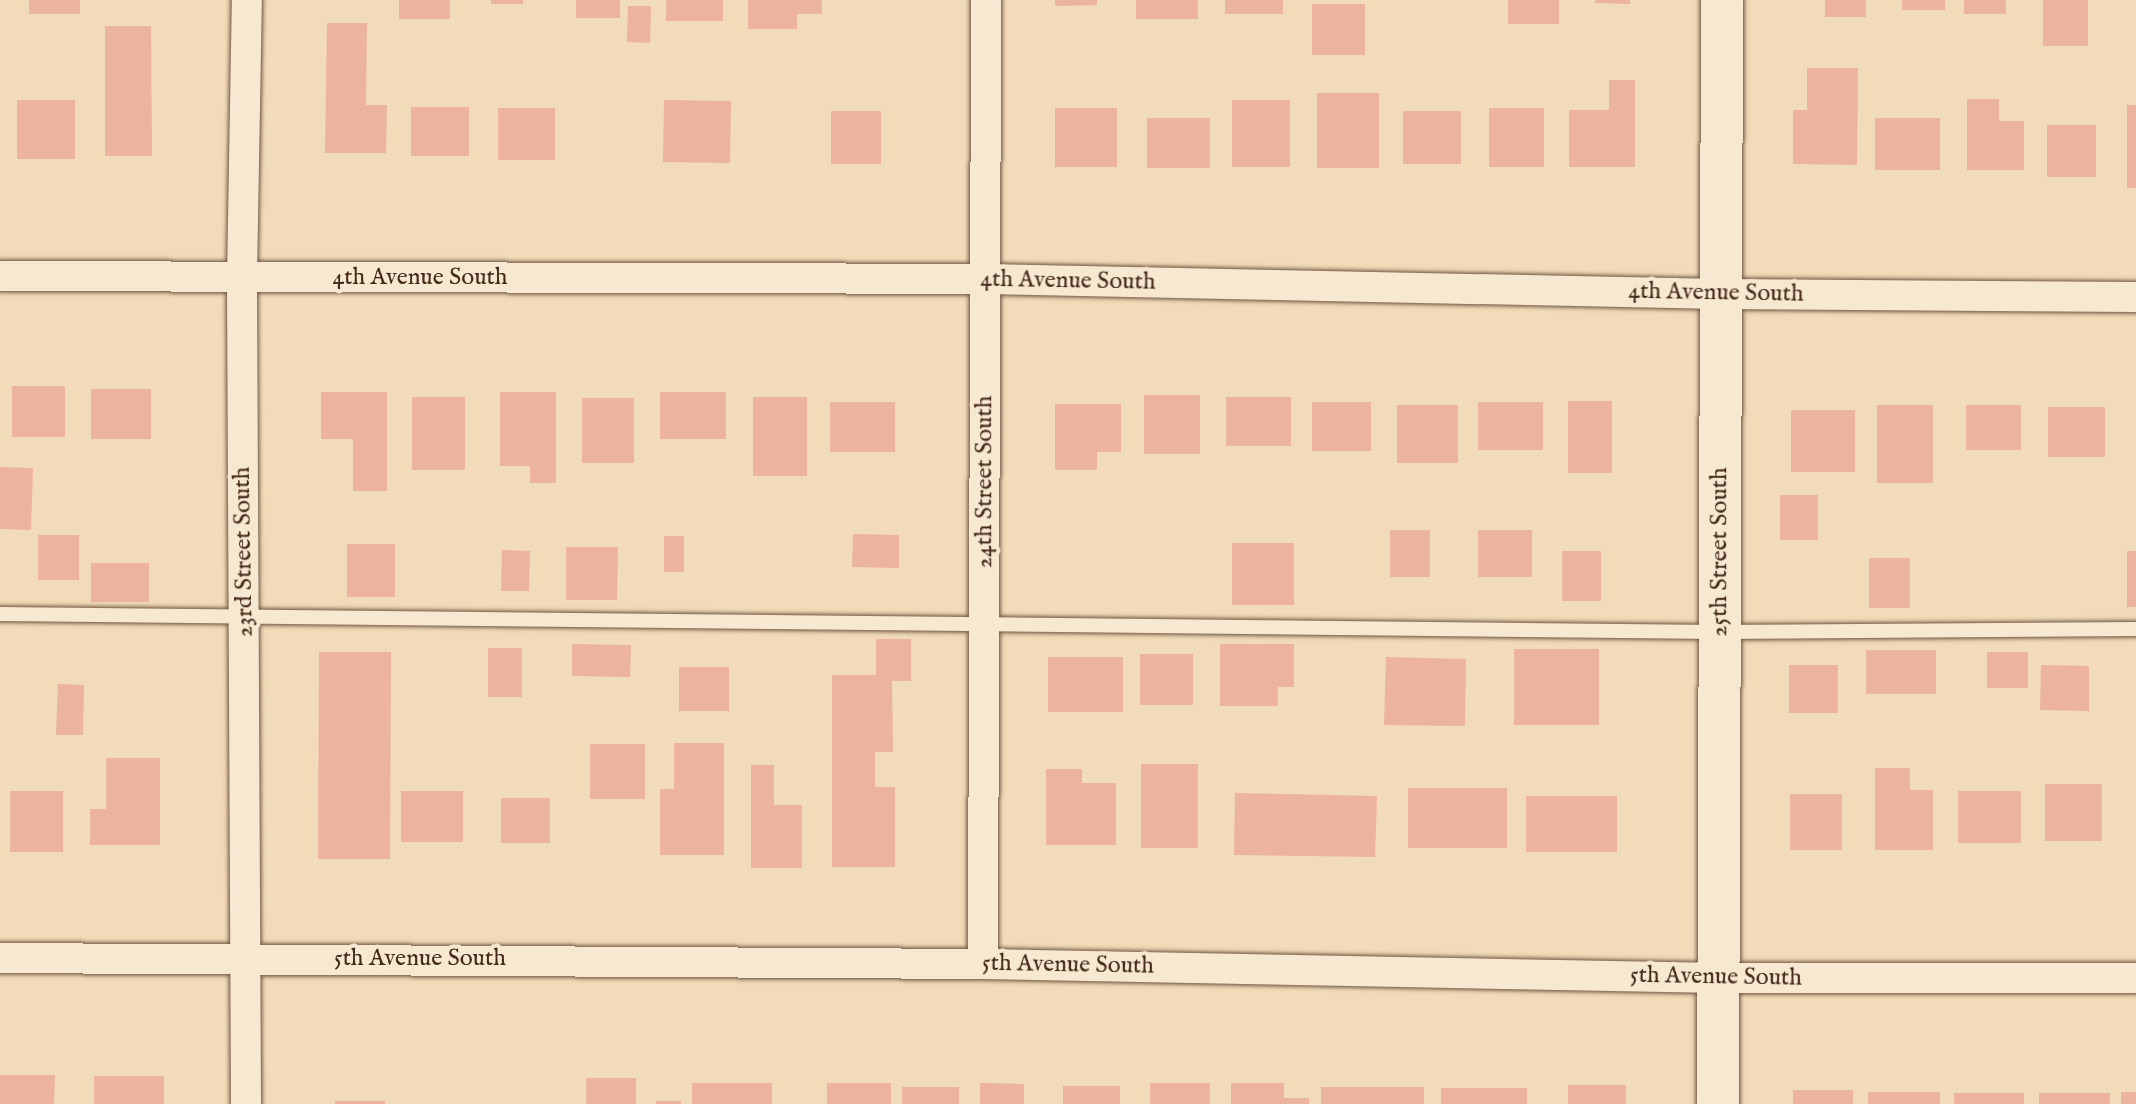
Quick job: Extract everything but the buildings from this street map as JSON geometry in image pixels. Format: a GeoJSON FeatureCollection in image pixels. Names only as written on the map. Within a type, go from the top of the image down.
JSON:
{"type":"FeatureCollection","features":[{"type":"Feature","properties":{"kind":"street","name":"23rd Street South"},"geometry":{"type":"LineString","coordinates":[[246,1104],[248,958],[242,278],[247,0]]}},
{"type":"Feature","properties":{"kind":"street","name":"24th Street South"},"geometry":{"type":"LineString","coordinates":[[983,964],[986,0]]}},
{"type":"Feature","properties":{"kind":"street","name":"25th Street South"},"geometry":{"type":"LineString","coordinates":[[1718,1104],[1722,0]]}},
{"type":"Feature","properties":{"kind":"street","name":"4th Avenue South"},"geometry":{"type":"LineString","coordinates":[[0,276],[985,279],[1720,294],[2136,297]]}},
{"type":"Feature","properties":{"kind":"street","name":"5th Avenue South"},"geometry":{"type":"LineString","coordinates":[[0,958],[983,964],[1720,978],[2136,978]]}},
{"type":"Feature","properties":{"kind":"lane"},"geometry":{"type":"LineString","coordinates":[[0,614],[1720,632],[2136,629]]}}]}
